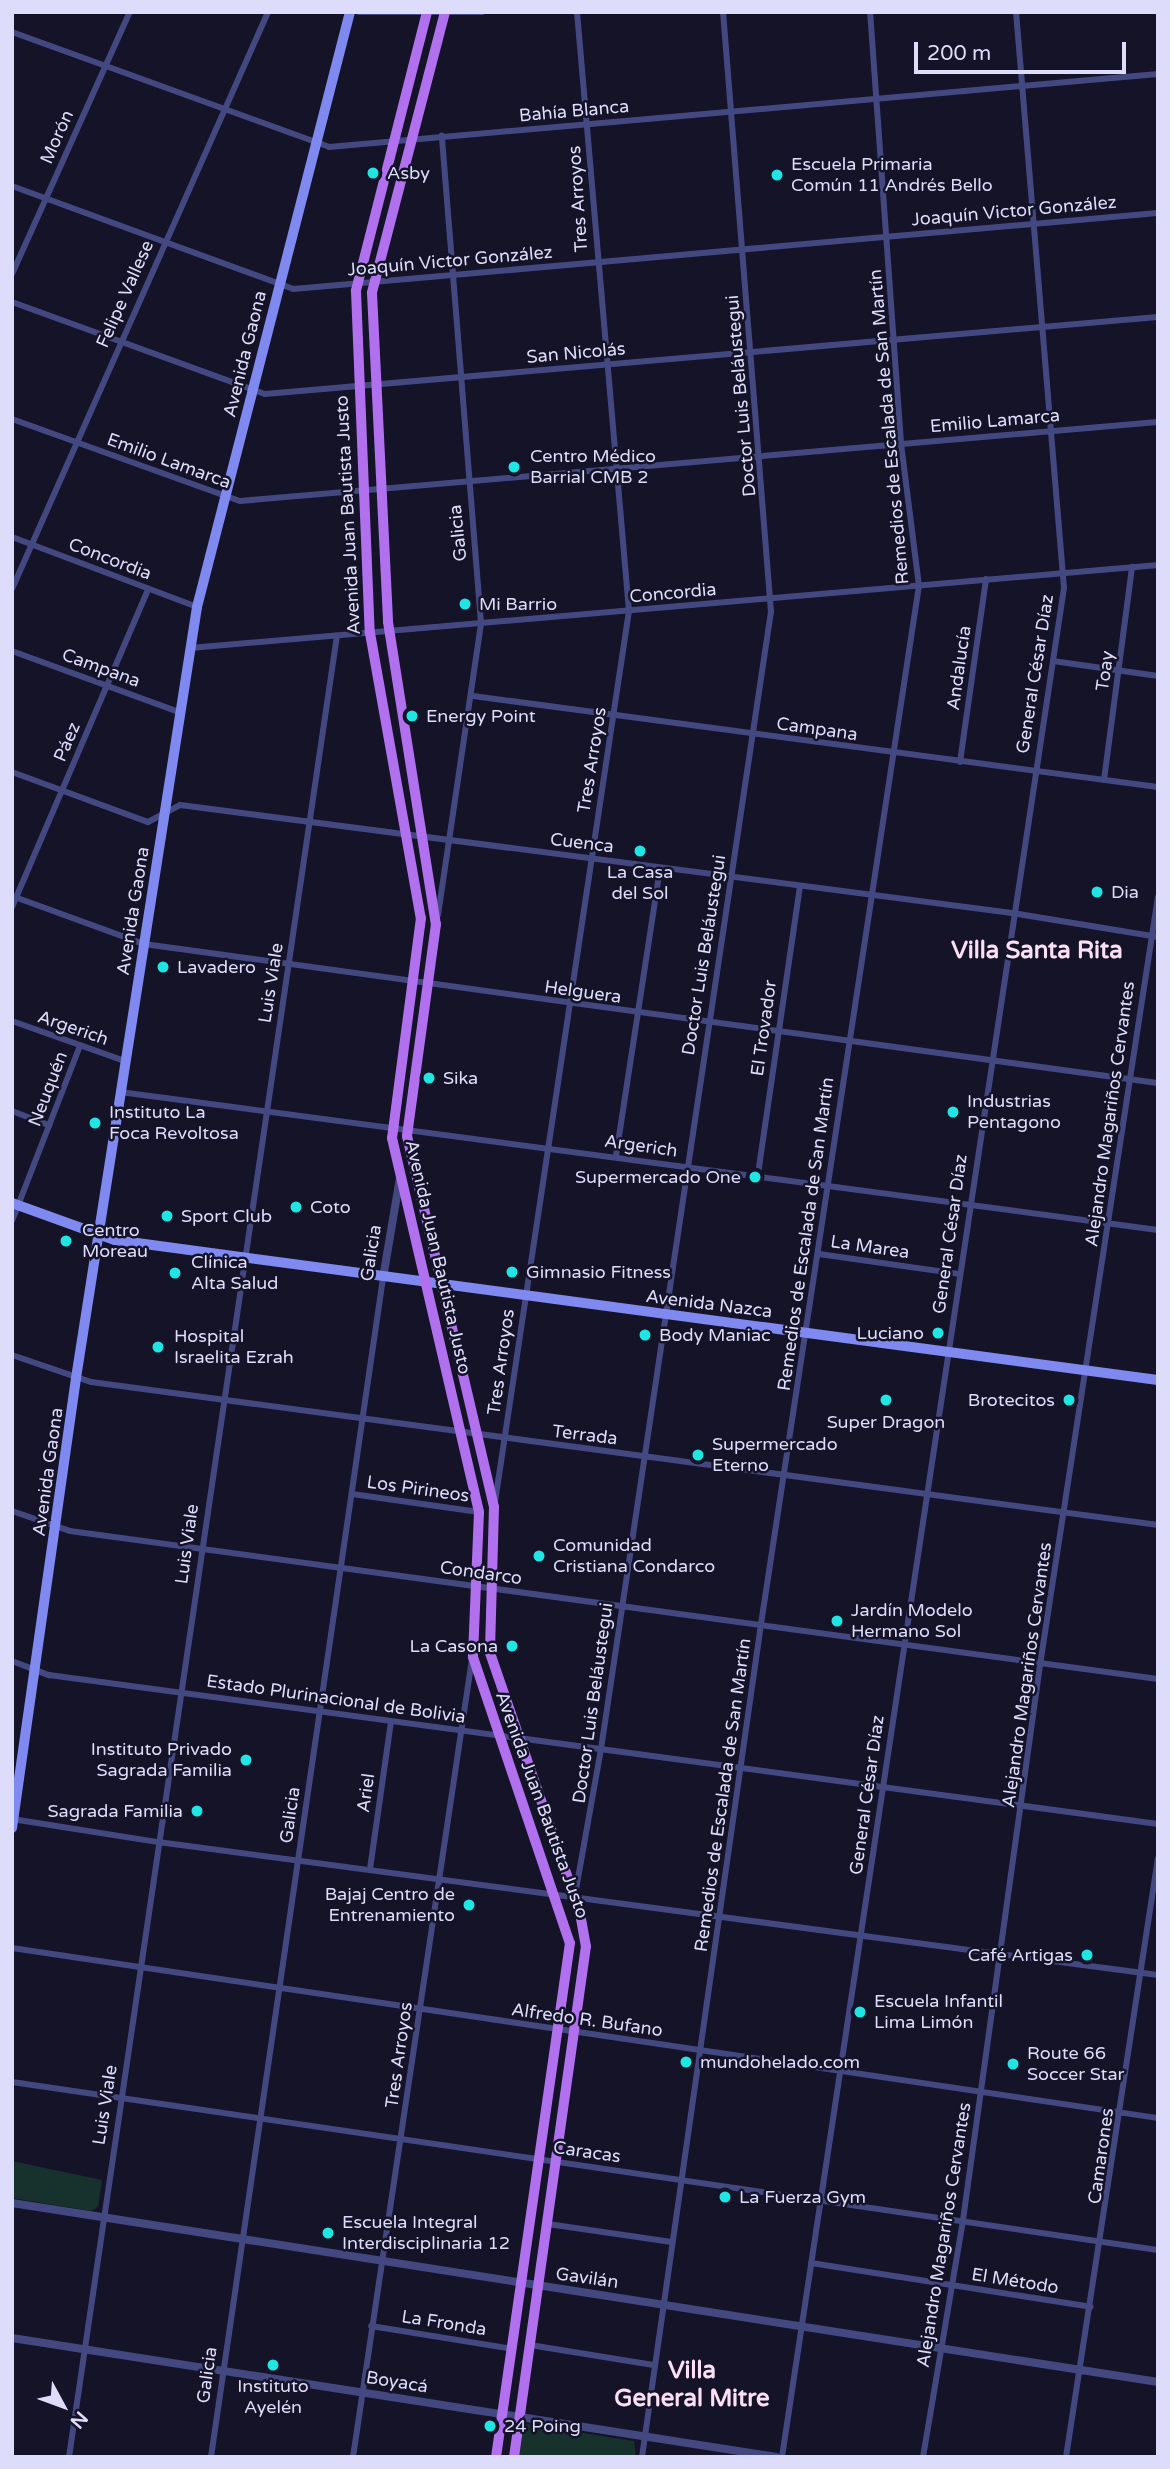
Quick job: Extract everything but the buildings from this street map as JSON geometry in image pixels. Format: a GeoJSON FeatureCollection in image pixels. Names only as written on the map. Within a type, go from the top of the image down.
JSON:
{"type":"FeatureCollection","features":[{"type":"Feature","properties":{"kind":"main road","name":"Avenida Gaona"},"geometry":{"type":"LineString","coordinates":[[13,1822],[76,1378],[197,607],[350,12]]}},
{"type":"Feature","properties":{"kind":"main road","name":"Avenida Juan Bautista Justo"},"geometry":{"type":"LineString","coordinates":[[426,13],[356,284],[370,633],[421,918],[392,1128],[400,1177],[480,1511],[472,1657],[570,1943],[560,2030],[496,2457]]}},
{"type":"Feature","properties":{"kind":"main road","name":"Avenida Juan Bautista Justo"},"geometry":{"type":"LineString","coordinates":[[444,14],[372,282],[389,631],[436,924],[408,1130],[494,1507],[490,1653],[517,1738],[574,1897],[586,1946],[514,2457]]}},
{"type":"Feature","properties":{"kind":"main road","name":"Avenida Nazca"},"geometry":{"type":"LineString","coordinates":[[15,1204],[99,1236],[444,1287],[806,1332],[1158,1380]]}},
{"type":"Feature","properties":{"kind":"street","name":"Morón"},"geometry":{"type":"LineString","coordinates":[[12,274],[130,12]]}},
{"type":"Feature","properties":{"kind":"street","name":"Felipe Vallese"},"geometry":{"type":"LineString","coordinates":[[12,589],[163,242],[268,12]]}},
{"type":"Feature","properties":{"kind":"street"},"geometry":{"type":"LineString","coordinates":[[359,12],[482,12]]}},
{"type":"Feature","properties":{"kind":"street","name":"Tres Arroyos"},"geometry":{"type":"LineString","coordinates":[[494,1507],[629,611],[614,468],[577,12]]}},
{"type":"Feature","properties":{"kind":"street","name":"Doctor Luis Beláustegui"},"geometry":{"type":"LineString","coordinates":[[574,1897],[601,1749],[772,598],[723,12]]}},
{"type":"Feature","properties":{"kind":"street","name":"Remedios de Escalada de San Martín"},"geometry":{"type":"LineString","coordinates":[[642,2457],[662,2305],[703,2051],[761,1624],[919,586],[901,443],[870,12]]}},
{"type":"Feature","properties":{"kind":"street","name":"General César Díaz"},"geometry":{"type":"LineString","coordinates":[[780,2457],[821,2201],[989,1062],[1053,661],[1064,572],[1049,431],[1016,12]]}},
{"type":"Feature","properties":{"kind":"street","name":"Bahía Blanca"},"geometry":{"type":"LineString","coordinates":[[12,32],[329,146],[1158,74]]}},
{"type":"Feature","properties":{"kind":"street","name":"Galicia"},"geometry":{"type":"LineString","coordinates":[[436,924],[473,696],[481,623],[442,136]]}},
{"type":"Feature","properties":{"kind":"street","name":"Joaquín Victor González"},"geometry":{"type":"LineString","coordinates":[[12,186],[279,286],[356,284],[1158,213]]}},
{"type":"Feature","properties":{"kind":"street","name":"San Nicolás"},"geometry":{"type":"LineString","coordinates":[[12,302],[265,394],[1158,317]]}},
{"type":"Feature","properties":{"kind":"street","name":"Emilio Lamarca"},"geometry":{"type":"LineString","coordinates":[[12,418],[240,501],[1158,422]]}},
{"type":"Feature","properties":{"kind":"street","name":"Concordia"},"geometry":{"type":"LineString","coordinates":[[12,537],[197,607]]}},
{"type":"Feature","properties":{"kind":"street","name":"Concordia"},"geometry":{"type":"LineString","coordinates":[[190,648],[1158,565]]}},
{"type":"Feature","properties":{"kind":"street","name":"Toay"},"geometry":{"type":"LineString","coordinates":[[1104,779],[1132,567]]}},
{"type":"Feature","properties":{"kind":"street","name":"Andalucía"},"geometry":{"type":"LineString","coordinates":[[960,762],[986,579]]}},
{"type":"Feature","properties":{"kind":"street","name":"Páez"},"geometry":{"type":"LineString","coordinates":[[12,907],[148,589]]}},
{"type":"Feature","properties":{"kind":"street","name":"Luis Viale"},"geometry":{"type":"LineString","coordinates":[[69,2457],[264,1110],[289,966],[337,636]]}},
{"type":"Feature","properties":{"kind":"street","name":"Campana"},"geometry":{"type":"LineString","coordinates":[[12,651],[179,712]]}},
{"type":"Feature","properties":{"kind":"street"},"geometry":{"type":"LineString","coordinates":[[1053,661],[1158,676]]}},
{"type":"Feature","properties":{"kind":"street","name":"Campana"},"geometry":{"type":"LineString","coordinates":[[473,696],[893,754],[1158,787]]}},
{"type":"Feature","properties":{"kind":"street","name":"Cuenca"},"geometry":{"type":"LineString","coordinates":[[12,772],[148,821],[180,805],[1012,913],[1154,937]]}},
{"type":"Feature","properties":{"kind":"street"},"geometry":{"type":"LineString","coordinates":[[616,1156],[640,1014],[660,868]]}},
{"type":"Feature","properties":{"kind":"street","name":"El Trovador"},"geometry":{"type":"LineString","coordinates":[[758,1174],[800,886]]}},
{"type":"Feature","properties":{"kind":"street","name":"Helguera"},"geometry":{"type":"LineString","coordinates":[[14,897],[144,944],[777,1033],[1158,1083]]}},
{"type":"Feature","properties":{"kind":"street","name":"Alejandro Magariños Cervantes"},"geometry":{"type":"LineString","coordinates":[[923,2457],[963,2220],[1023,1806],[1040,1665],[1087,1370],[1128,1079],[1154,937],[1158,897]]}},
{"type":"Feature","properties":{"kind":"street","name":"Argerich"},"geometry":{"type":"LineString","coordinates":[[12,1021],[125,1061]]}},
{"type":"Feature","properties":{"kind":"street","name":"Neuquén"},"geometry":{"type":"LineString","coordinates":[[12,1221],[15,1204],[80,1046]]}},
{"type":"Feature","properties":{"kind":"street","name":"Argerich"},"geometry":{"type":"LineString","coordinates":[[120,1093],[547,1146],[686,1167],[829,1184],[968,1206],[1158,1230]]}},
{"type":"Feature","properties":{"kind":"street"},"geometry":{"type":"LineString","coordinates":[[12,1111],[49,1125]]}},
{"type":"Feature","properties":{"kind":"street","name":"Galicia"},"geometry":{"type":"LineString","coordinates":[[211,2457],[400,1177]]}},
{"type":"Feature","properties":{"kind":"street","name":"La Marea"},"geometry":{"type":"LineString","coordinates":[[819,1254],[959,1274]]}},
{"type":"Feature","properties":{"kind":"street","name":"Terrada"},"geometry":{"type":"LineString","coordinates":[[12,1355],[76,1378],[223,1401],[1158,1525]]}},
{"type":"Feature","properties":{"kind":"street","name":"Los Pirineos"},"geometry":{"type":"LineString","coordinates":[[352,1494],[480,1511]]}},
{"type":"Feature","properties":{"kind":"street","name":"Condarco"},"geometry":{"type":"LineString","coordinates":[[12,1511],[56,1527],[200,1549],[1158,1679]]}},
{"type":"Feature","properties":{"kind":"street","name":"Tres Arroyos"},"geometry":{"type":"LineString","coordinates":[[353,2457],[472,1657]]}},
{"type":"Feature","properties":{"kind":"street","name":"Estado Plurinacional de Bolivia"},"geometry":{"type":"LineString","coordinates":[[12,1661],[49,1675],[1158,1824]]}},
{"type":"Feature","properties":{"kind":"street","name":"Ariel"},"geometry":{"type":"LineString","coordinates":[[370,1869],[391,1721]]}},
{"type":"Feature","properties":{"kind":"street"},"geometry":{"type":"LineString","coordinates":[[13,1822],[1158,1975]]}},
{"type":"Feature","properties":{"kind":"street","name":"Camarones"},"geometry":{"type":"LineString","coordinates":[[1066,2457],[1122,2112],[1158,1858]]}},
{"type":"Feature","properties":{"kind":"street","name":"Alfredo R. Bufano"},"geometry":{"type":"LineString","coordinates":[[12,1948],[838,2073],[1158,2118]]}},
{"type":"Feature","properties":{"kind":"street","name":"Caracas"},"geometry":{"type":"LineString","coordinates":[[12,2082],[1158,2250]]}},
{"type":"Feature","properties":{"kind":"street","name":"Gavilán"},"geometry":{"type":"LineString","coordinates":[[12,2203],[381,2263],[1158,2382]]}},
{"type":"Feature","properties":{"kind":"street"},"geometry":{"type":"LineString","coordinates":[[548,2224],[672,2242]]}},
{"type":"Feature","properties":{"kind":"street","name":"El Método"},"geometry":{"type":"LineString","coordinates":[[811,2263],[1091,2306]]}},
{"type":"Feature","properties":{"kind":"street","name":"La Fronda"},"geometry":{"type":"LineString","coordinates":[[371,2326],[513,2348]]}},
{"type":"Feature","properties":{"kind":"street","name":"Boyacá"},"geometry":{"type":"LineString","coordinates":[[12,2338],[780,2457]]}},
{"type":"Feature","properties":{"kind":"street"},"geometry":{"type":"LineString","coordinates":[[530,2345],[653,2365]]}},
{"type":"Feature","properties":{"kind":"green space"},"geometry":{"type":"Polygon","coordinates":[[[12,2161],[102,2180],[98,2207],[91,2211],[12,2198],[12,2161]]]}},
{"type":"Feature","properties":{"kind":"green space"},"geometry":{"type":"Polygon","coordinates":[[[527,2424],[634,2441],[636,2457],[519,2457],[523,2428],[527,2424]]]}},
{"type":"Feature","properties":{"kind":"place","name":"Asby"},"geometry":{"type":"Point","coordinates":[373,173]}},
{"type":"Feature","properties":{"kind":"place","name":"Escuela Primaria Común 11 Andrés Bello"},"geometry":{"type":"Point","coordinates":[777,175]}},
{"type":"Feature","properties":{"kind":"place","name":"Centro Médico Barrial CMB 2"},"geometry":{"type":"Point","coordinates":[514,467]}},
{"type":"Feature","properties":{"kind":"place","name":"Mi Barrio"},"geometry":{"type":"Point","coordinates":[465,604]}},
{"type":"Feature","properties":{"kind":"place","name":"Energy Point"},"geometry":{"type":"Point","coordinates":[412,716]}},
{"type":"Feature","properties":{"kind":"place","name":"La Casa del Sol"},"geometry":{"type":"Point","coordinates":[640,851]}},
{"type":"Feature","properties":{"kind":"place","name":"Dia"},"geometry":{"type":"Point","coordinates":[1097,892]}},
{"type":"Feature","properties":{"kind":"place","name":"Lavadero"},"geometry":{"type":"Point","coordinates":[163,967]}},
{"type":"Feature","properties":{"kind":"place","name":"Sika"},"geometry":{"type":"Point","coordinates":[429,1078]}},
{"type":"Feature","properties":{"kind":"place","name":"Industrias Pentagono"},"geometry":{"type":"Point","coordinates":[953,1112]}},
{"type":"Feature","properties":{"kind":"place","name":"Instituto La Foca Revoltosa"},"geometry":{"type":"Point","coordinates":[95,1123]}},
{"type":"Feature","properties":{"kind":"place","name":"Supermercado One"},"geometry":{"type":"Point","coordinates":[755,1177]}},
{"type":"Feature","properties":{"kind":"place","name":"Coto"},"geometry":{"type":"Point","coordinates":[296,1207]}},
{"type":"Feature","properties":{"kind":"place","name":"Sport Club"},"geometry":{"type":"Point","coordinates":[167,1216]}},
{"type":"Feature","properties":{"kind":"place","name":"Centro Moreau"},"geometry":{"type":"Point","coordinates":[66,1241]}},
{"type":"Feature","properties":{"kind":"place","name":"Gimnasio Fitness"},"geometry":{"type":"Point","coordinates":[512,1272]}},
{"type":"Feature","properties":{"kind":"place","name":"Clínica Alta Salud"},"geometry":{"type":"Point","coordinates":[175,1273]}},
{"type":"Feature","properties":{"kind":"place","name":"Luciano"},"geometry":{"type":"Point","coordinates":[938,1333]}},
{"type":"Feature","properties":{"kind":"place","name":"Body Maniac"},"geometry":{"type":"Point","coordinates":[645,1335]}},
{"type":"Feature","properties":{"kind":"place","name":"Hospital Israelita Ezrah"},"geometry":{"type":"Point","coordinates":[158,1347]}},
{"type":"Feature","properties":{"kind":"place","name":"Super Dragon"},"geometry":{"type":"Point","coordinates":[886,1400]}},
{"type":"Feature","properties":{"kind":"place","name":"Brotecitos"},"geometry":{"type":"Point","coordinates":[1069,1400]}},
{"type":"Feature","properties":{"kind":"place","name":"Supermercado Eterno"},"geometry":{"type":"Point","coordinates":[698,1455]}},
{"type":"Feature","properties":{"kind":"place","name":"Comunidad Cristiana Condarco"},"geometry":{"type":"Point","coordinates":[539,1556]}},
{"type":"Feature","properties":{"kind":"place","name":"Jardín Modelo Hermano Sol"},"geometry":{"type":"Point","coordinates":[837,1621]}},
{"type":"Feature","properties":{"kind":"place","name":"La Casona"},"geometry":{"type":"Point","coordinates":[512,1646]}},
{"type":"Feature","properties":{"kind":"place","name":"Instituto Privado Sagrada Familia"},"geometry":{"type":"Point","coordinates":[246,1760]}},
{"type":"Feature","properties":{"kind":"place","name":"Sagrada Familia"},"geometry":{"type":"Point","coordinates":[197,1811]}},
{"type":"Feature","properties":{"kind":"place","name":"Bajaj Centro de Entrenamiento"},"geometry":{"type":"Point","coordinates":[469,1905]}},
{"type":"Feature","properties":{"kind":"place","name":"Café Artigas"},"geometry":{"type":"Point","coordinates":[1087,1955]}},
{"type":"Feature","properties":{"kind":"place","name":"Escuela Infantil Lima Limón"},"geometry":{"type":"Point","coordinates":[860,2012]}},
{"type":"Feature","properties":{"kind":"place","name":"mundohelado.com"},"geometry":{"type":"Point","coordinates":[686,2062]}},
{"type":"Feature","properties":{"kind":"place","name":"Route 66 Soccer Star"},"geometry":{"type":"Point","coordinates":[1013,2064]}},
{"type":"Feature","properties":{"kind":"place","name":"La Fuerza Gym"},"geometry":{"type":"Point","coordinates":[725,2197]}},
{"type":"Feature","properties":{"kind":"place","name":"Escuela Integral Interdisciplinaria 12"},"geometry":{"type":"Point","coordinates":[328,2233]}},
{"type":"Feature","properties":{"kind":"place","name":"Instituto Ayelén"},"geometry":{"type":"Point","coordinates":[273,2365]}},
{"type":"Feature","properties":{"kind":"place","name":"24 Poing"},"geometry":{"type":"Point","coordinates":[490,2426]}},
{"type":"Feature","properties":{"kind":"district","name":"Villa Santa Rita"},"geometry":{"type":"Point","coordinates":[1037,951]}},
{"type":"Feature","properties":{"kind":"district","name":"Villa General Mitre"},"geometry":{"type":"Point","coordinates":[692,2385]}}]}
